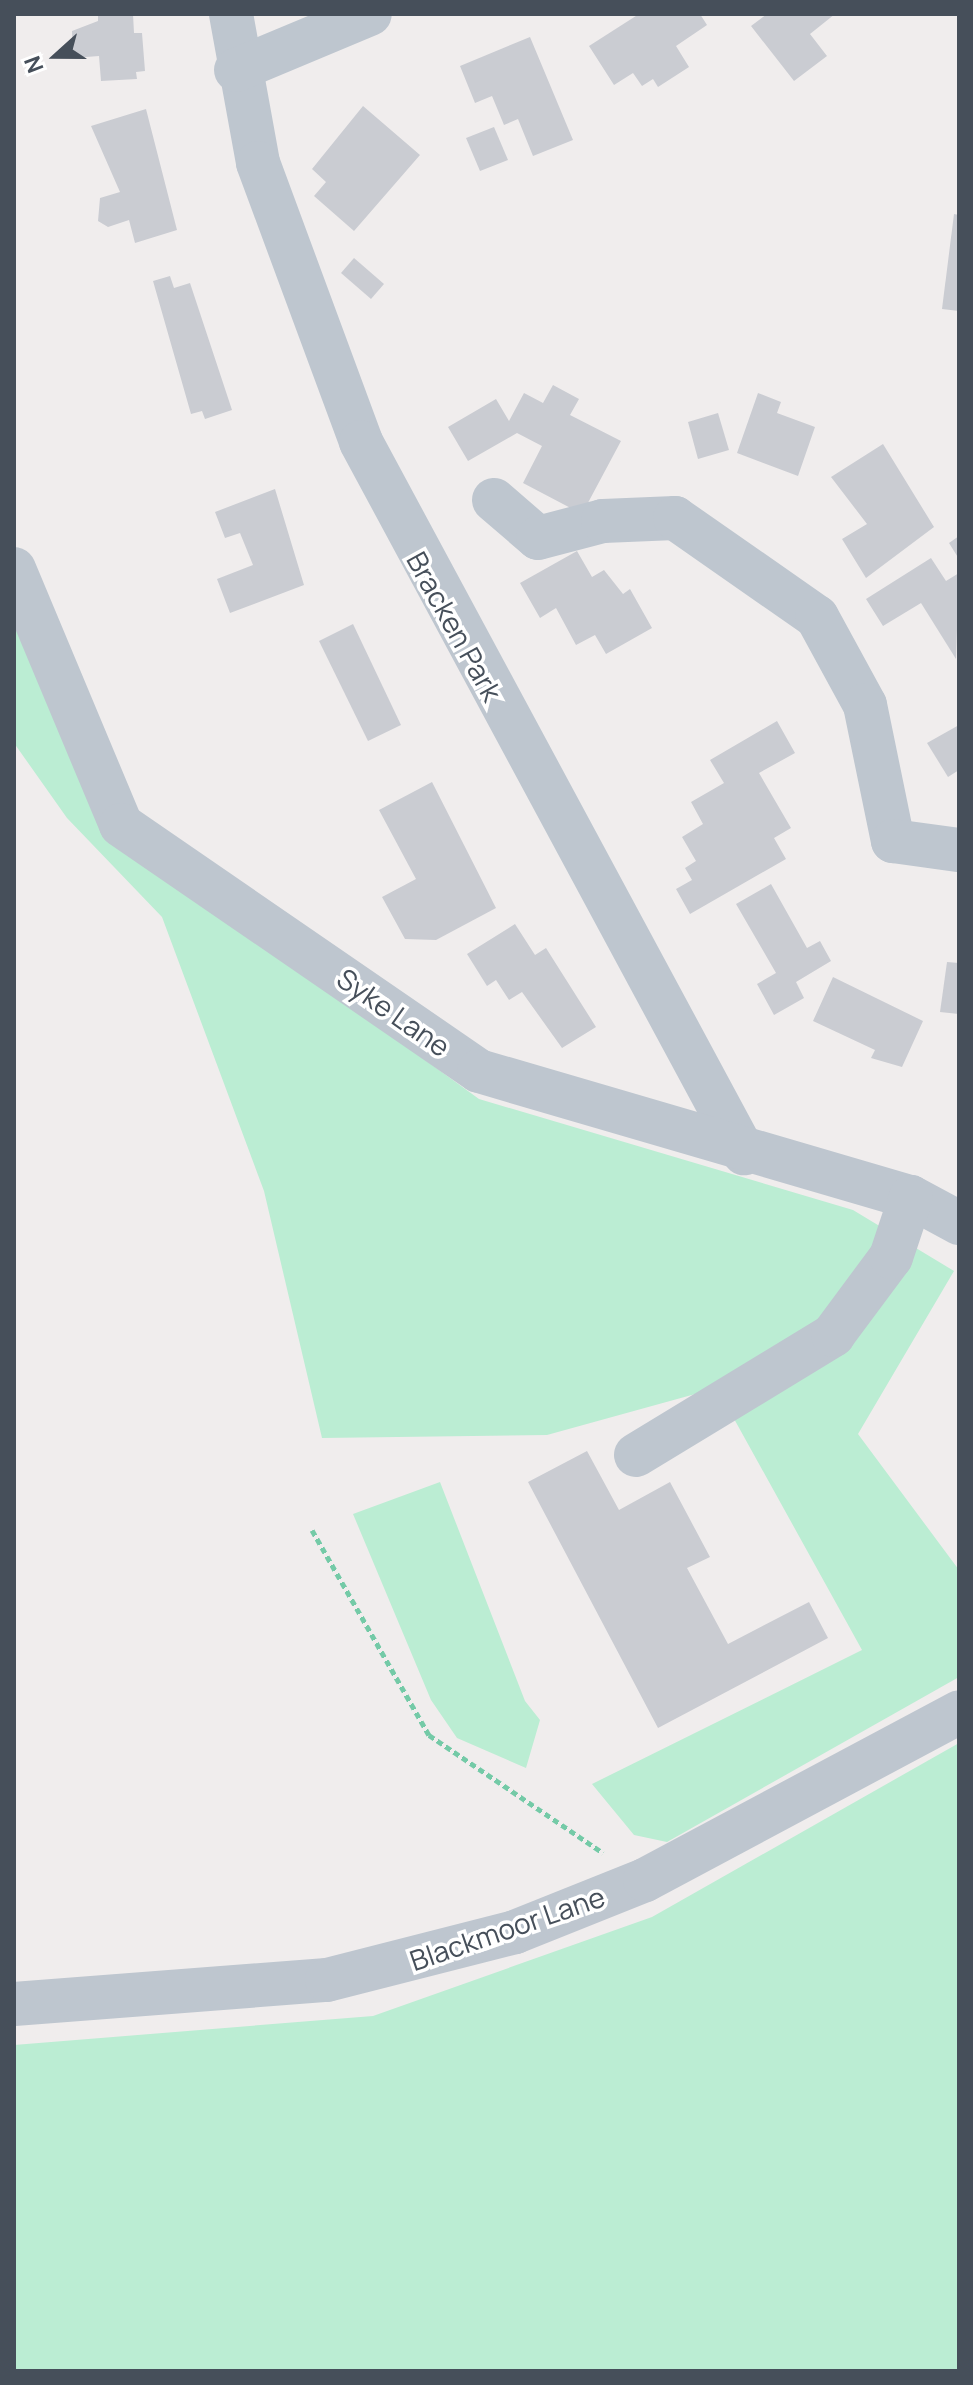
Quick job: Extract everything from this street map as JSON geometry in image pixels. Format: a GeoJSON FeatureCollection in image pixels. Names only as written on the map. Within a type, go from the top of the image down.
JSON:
{"type":"FeatureCollection","features":[{"type":"Feature","properties":{"kind":"street","name":"Bracken Park"},"geometry":{"type":"LineString","coordinates":[[231,14],[236,70],[287,252],[361,442],[410,544],[744,1153]]}},
{"type":"Feature","properties":{"kind":"street"},"geometry":{"type":"LineString","coordinates":[[236,70],[370,14]]}},
{"type":"Feature","properties":{"kind":"street"},"geometry":{"type":"LineString","coordinates":[[494,500],[538,538],[603,521],[675,518],[817,617],[848,664],[882,757],[893,841],[959,850]]}},
{"type":"Feature","properties":{"kind":"street","name":"Syke Lane"},"geometry":{"type":"LineString","coordinates":[[14,569],[121,825],[479,1071],[744,1153],[911,1197],[959,1223]]}},
{"type":"Feature","properties":{"kind":"street"},"geometry":{"type":"LineString","coordinates":[[636,1455],[833,1335],[891,1257],[911,1197]]}},
{"type":"Feature","properties":{"kind":"street","name":"Blackmoor Lane"},"geometry":{"type":"LineString","coordinates":[[14,2004],[327,1980],[515,1932],[645,1880],[959,1712]]}},
{"type":"Feature","properties":{"kind":"path"},"geometry":{"type":"LineString","coordinates":[[312,1530],[429,1735],[645,1880]]}},
{"type":"Feature","properties":{"kind":"green space"},"geometry":{"type":"Polygon","coordinates":[[[14,620],[101,825],[479,1099],[853,1210],[954,1271],[858,1434],[959,1570],[959,1677],[667,1842],[634,1835],[592,1784],[862,1650],[717,1388],[547,1435],[322,1438],[264,1191],[162,917],[67,818],[14,743],[14,620]]]}},
{"type":"Feature","properties":{"kind":"green space"},"geometry":{"type":"Polygon","coordinates":[[[440,1482],[525,1701],[540,1720],[526,1768],[457,1738],[431,1700],[353,1514],[440,1482]]]}},
{"type":"Feature","properties":{"kind":"green space"},"geometry":{"type":"Polygon","coordinates":[[[959,1743],[959,2371],[14,2371],[14,2045],[373,2016],[652,1917],[959,1743]]]}},
{"type":"Feature","properties":{"kind":"building"},"geometry":{"type":"Polygon","coordinates":[[[98,14],[133,14],[134,33],[142,33],[145,71],[136,72],[137,79],[101,81],[99,56],[73,58],[72,31],[98,21],[98,14]]]}},
{"type":"Feature","properties":{"kind":"building"},"geometry":{"type":"Polygon","coordinates":[[[639,14],[700,14],[707,25],[676,46],[689,67],[658,87],[653,79],[642,86],[633,73],[614,85],[589,46],[639,14]]]}},
{"type":"Feature","properties":{"kind":"building"},"geometry":{"type":"Polygon","coordinates":[[[767,14],[835,14],[810,34],[827,56],[794,81],[751,26],[767,14]]]}},
{"type":"Feature","properties":{"kind":"building"},"geometry":{"type":"Polygon","coordinates":[[[530,37],[573,140],[533,156],[518,119],[504,125],[492,96],[475,103],[460,66],[530,37]]]}},
{"type":"Feature","properties":{"kind":"building"},"geometry":{"type":"Polygon","coordinates":[[[363,106],[420,155],[354,231],[314,196],[326,182],[312,169],[363,106]]]}},
{"type":"Feature","properties":{"kind":"building"},"geometry":{"type":"Polygon","coordinates":[[[146,109],[177,230],[135,243],[129,220],[108,227],[98,221],[100,198],[120,192],[91,126],[146,109]]]}},
{"type":"Feature","properties":{"kind":"building"},"geometry":{"type":"Polygon","coordinates":[[[494,127],[508,160],[480,171],[466,138],[494,127]]]}},
{"type":"Feature","properties":{"kind":"building"},"geometry":{"type":"Polygon","coordinates":[[[954,214],[959,215],[959,311],[942,309],[954,214]]]}},
{"type":"Feature","properties":{"kind":"building"},"geometry":{"type":"Polygon","coordinates":[[[354,258],[384,284],[371,299],[341,273],[354,258]]]}},
{"type":"Feature","properties":{"kind":"building"},"geometry":{"type":"Polygon","coordinates":[[[170,276],[174,288],[190,283],[232,410],[205,419],[202,411],[191,414],[153,281],[170,276]]]}},
{"type":"Feature","properties":{"kind":"building"},"geometry":{"type":"Polygon","coordinates":[[[553,385],[579,399],[570,415],[621,441],[582,514],[523,483],[542,446],[517,433],[468,461],[448,427],[496,399],[509,421],[524,393],[543,403],[553,385]]]}},
{"type":"Feature","properties":{"kind":"building"},"geometry":{"type":"Polygon","coordinates":[[[758,393],[781,402],[777,413],[815,427],[798,476],[737,453],[758,393]]]}},
{"type":"Feature","properties":{"kind":"building"},"geometry":{"type":"Polygon","coordinates":[[[718,413],[729,450],[698,459],[688,422],[718,413]]]}},
{"type":"Feature","properties":{"kind":"building"},"geometry":{"type":"Polygon","coordinates":[[[883,444],[934,527],[866,578],[842,539],[867,524],[831,477],[883,444]]]}},
{"type":"Feature","properties":{"kind":"building"},"geometry":{"type":"Polygon","coordinates":[[[275,489],[304,585],[230,613],[217,579],[253,565],[240,533],[225,538],[215,512],[275,489]]]}},
{"type":"Feature","properties":{"kind":"building"},"geometry":{"type":"Polygon","coordinates":[[[959,536],[959,559],[949,543],[959,536]]]}},
{"type":"Feature","properties":{"kind":"building"},"geometry":{"type":"Polygon","coordinates":[[[577,551],[592,577],[604,570],[623,594],[630,589],[652,628],[606,654],[595,635],[576,645],[556,608],[540,618],[520,583],[577,551]]]}},
{"type":"Feature","properties":{"kind":"building"},"geometry":{"type":"Polygon","coordinates":[[[931,558],[946,581],[959,573],[956,659],[921,603],[883,626],[866,599],[931,558]]]}},
{"type":"Feature","properties":{"kind":"building"},"geometry":{"type":"Polygon","coordinates":[[[353,624],[401,725],[368,741],[319,641],[353,624]]]}},
{"type":"Feature","properties":{"kind":"building"},"geometry":{"type":"Polygon","coordinates":[[[777,721],[795,753],[759,773],[791,828],[774,838],[786,859],[690,914],[676,889],[692,880],[685,868],[696,861],[682,837],[703,824],[691,802],[724,783],[710,760],[777,721]]]}},
{"type":"Feature","properties":{"kind":"building"},"geometry":{"type":"Polygon","coordinates":[[[959,725],[959,770],[948,777],[927,743],[959,725]]]}},
{"type":"Feature","properties":{"kind":"building"},"geometry":{"type":"Polygon","coordinates":[[[432,782],[496,908],[436,940],[405,939],[382,897],[416,879],[379,810],[432,782]]]}},
{"type":"Feature","properties":{"kind":"building"},"geometry":{"type":"Polygon","coordinates":[[[771,884],[807,948],[820,941],[831,961],[796,982],[804,998],[774,1015],[757,984],[776,973],[736,904],[771,884]]]}},
{"type":"Feature","properties":{"kind":"building"},"geometry":{"type":"Polygon","coordinates":[[[515,924],[535,955],[546,948],[596,1027],[562,1048],[522,992],[509,1000],[496,980],[487,986],[467,954],[515,924]]]}},
{"type":"Feature","properties":{"kind":"building"},"geometry":{"type":"Polygon","coordinates":[[[947,962],[959,963],[959,1014],[940,1012],[947,962]]]}},
{"type":"Feature","properties":{"kind":"building"},"geometry":{"type":"Polygon","coordinates":[[[833,977],[923,1021],[902,1067],[871,1058],[875,1050],[813,1021],[833,977]]]}},
{"type":"Feature","properties":{"kind":"building"},"geometry":{"type":"Polygon","coordinates":[[[587,1451],[619,1510],[670,1482],[710,1557],[687,1568],[728,1644],[809,1602],[828,1638],[658,1728],[528,1482],[587,1451]]]}}]}
